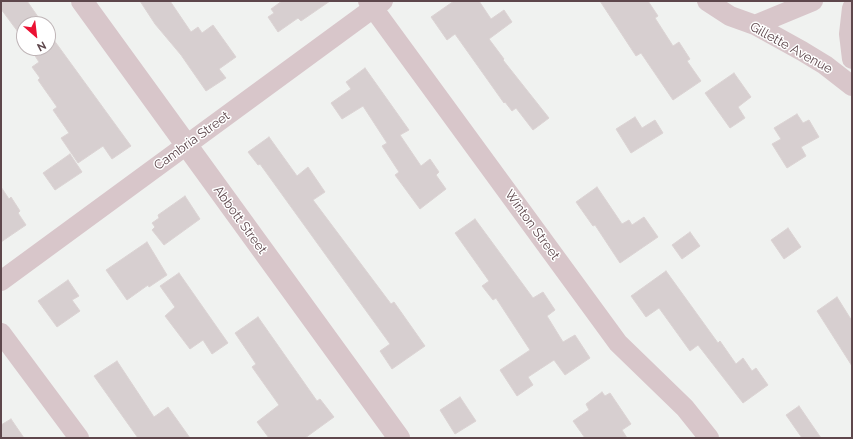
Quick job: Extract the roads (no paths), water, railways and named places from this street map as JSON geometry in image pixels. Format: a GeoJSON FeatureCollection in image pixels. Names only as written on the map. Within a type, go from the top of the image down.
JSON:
{"type":"FeatureCollection","features":[{"type":"Feature","properties":{"kind":"street","name":"Abbott Street"},"geometry":{"type":"LineString","coordinates":[[82,1],[399,438]]}},
{"type":"Feature","properties":{"kind":"street","name":"Gillette Avenue"},"geometry":{"type":"LineString","coordinates":[[707,1],[730,16],[755,24],[826,65],[852,86]]}},
{"type":"Feature","properties":{"kind":"street"},"geometry":{"type":"LineString","coordinates":[[755,24],[813,1]]}},
{"type":"Feature","properties":{"kind":"street","name":"Cambria Street"},"geometry":{"type":"LineString","coordinates":[[1,281],[186,146],[375,3]]}},
{"type":"Feature","properties":{"kind":"street","name":"Winton Street"},"geometry":{"type":"LineString","coordinates":[[375,3],[618,343],[685,408],[709,438]]}},
{"type":"Feature","properties":{"kind":"street"},"geometry":{"type":"LineString","coordinates":[[852,8],[850,34],[852,59]]}},
{"type":"Feature","properties":{"kind":"street"},"geometry":{"type":"LineString","coordinates":[[1,332],[79,438]]}}]}
